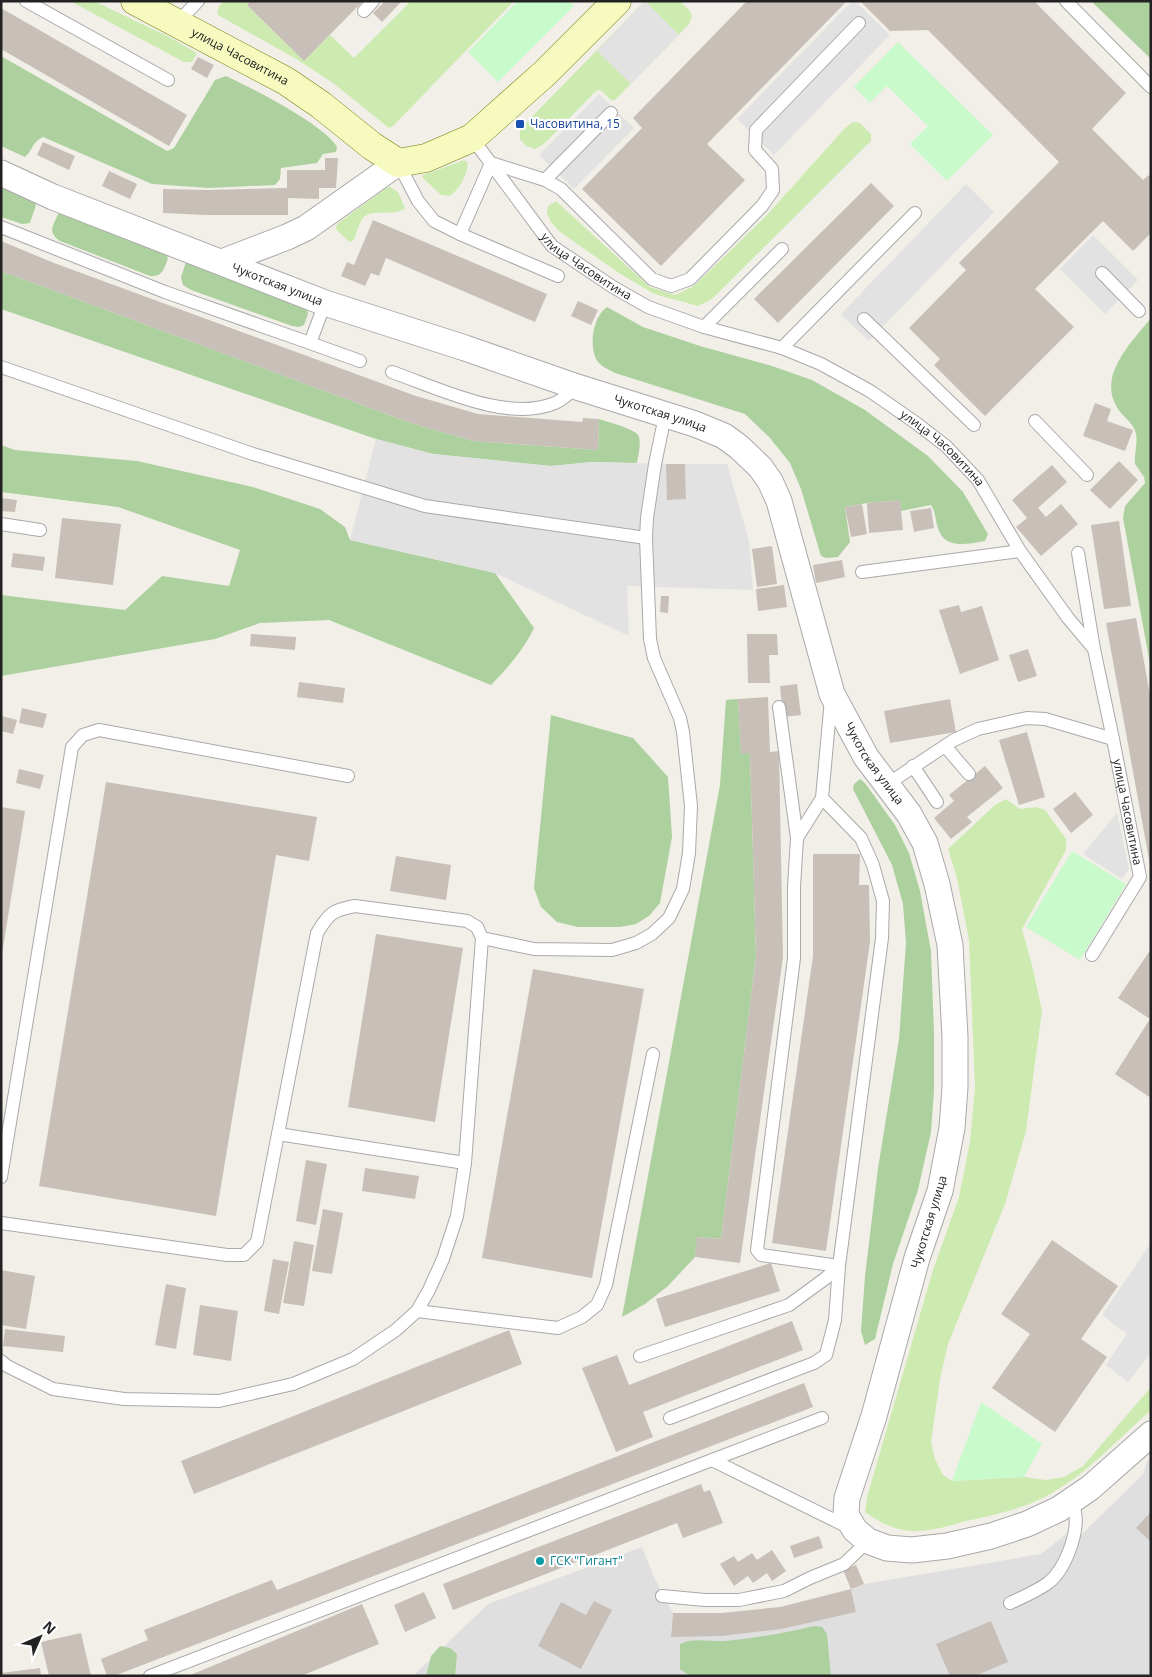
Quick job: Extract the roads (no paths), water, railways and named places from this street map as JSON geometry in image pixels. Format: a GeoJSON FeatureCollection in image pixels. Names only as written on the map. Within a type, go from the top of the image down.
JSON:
{"type":"FeatureCollection","features":[{"type":"Feature","properties":{"kind":"street","name":"улица Часовитина"},"geometry":{"type":"LineString","coordinates":[[135,1],[286,81],[321,105],[372,146],[398,163]]}},
{"type":"Feature","properties":{"kind":"street"},"geometry":{"type":"LineString","coordinates":[[222,262],[306,228],[398,163],[426,158],[472,138],[545,73],[617,1]]}},
{"type":"Feature","properties":{"kind":"street","name":"Чукотская улица"},"geometry":{"type":"LineString","coordinates":[[1,174],[53,197],[324,303],[465,348],[576,387],[695,424],[724,436],[751,458],[770,481],[779,501],[832,694],[866,757],[909,814],[925,843],[937,884],[950,945],[956,1087],[952,1128],[940,1191],[917,1258],[874,1416],[847,1498],[846,1516],[862,1536]]}},
{"type":"Feature","properties":{"kind":"street"},"geometry":{"type":"LineString","coordinates":[[862,1536],[887,1548],[912,1550],[947,1546],[991,1536],[1027,1524],[1059,1509],[1090,1488],[1151,1434]]}},
{"type":"Feature","properties":{"kind":"lane"},"geometry":{"type":"LineString","coordinates":[[26,1],[168,80]]}},
{"type":"Feature","properties":{"kind":"lane"},"geometry":{"type":"LineString","coordinates":[[178,23],[198,1]]}},
{"type":"Feature","properties":{"kind":"lane"},"geometry":{"type":"LineString","coordinates":[[364,11],[373,1]]}},
{"type":"Feature","properties":{"kind":"lane"},"geometry":{"type":"LineString","coordinates":[[1066,1],[1151,87]]}},
{"type":"Feature","properties":{"kind":"lane"},"geometry":{"type":"LineString","coordinates":[[460,234],[491,163],[545,180],[561,189],[652,279],[671,286],[690,279],[762,206],[773,190],[772,168],[755,150],[756,130],[859,23]]}},
{"type":"Feature","properties":{"kind":"lane"},"geometry":{"type":"LineString","coordinates":[[545,180],[611,112]]}},
{"type":"Feature","properties":{"kind":"lane","name":"улица Часовитина"},"geometry":{"type":"LineString","coordinates":[[472,138],[552,246],[613,287],[648,307],[704,327],[782,348],[821,364],[870,391],[946,446],[978,480],[1020,551],[1068,618],[1094,649],[1114,739],[1140,876],[1092,955]]}},
{"type":"Feature","properties":{"kind":"lane"},"geometry":{"type":"LineString","coordinates":[[398,163],[418,201],[434,221],[558,276]]}},
{"type":"Feature","properties":{"kind":"lane"},"geometry":{"type":"LineString","coordinates":[[782,348],[915,213]]}},
{"type":"Feature","properties":{"kind":"lane"},"geometry":{"type":"LineString","coordinates":[[1,227],[165,292],[360,361]]}},
{"type":"Feature","properties":{"kind":"lane"},"geometry":{"type":"LineString","coordinates":[[704,327],[782,249]]}},
{"type":"Feature","properties":{"kind":"lane"},"geometry":{"type":"LineString","coordinates":[[1102,273],[1139,311]]}},
{"type":"Feature","properties":{"kind":"lane"},"geometry":{"type":"LineString","coordinates":[[310,343],[324,303]]}},
{"type":"Feature","properties":{"kind":"lane"},"geometry":{"type":"LineString","coordinates":[[864,319],[974,425]]}},
{"type":"Feature","properties":{"kind":"lane"},"geometry":{"type":"LineString","coordinates":[[1,367],[253,454],[425,506],[646,538]]}},
{"type":"Feature","properties":{"kind":"lane"},"geometry":{"type":"LineString","coordinates":[[392,372],[479,403],[527,410],[556,403],[576,387]]}},
{"type":"Feature","properties":{"kind":"lane"},"geometry":{"type":"LineString","coordinates":[[482,938],[534,949],[612,950],[636,944],[652,934],[669,918],[683,888],[689,853],[691,806],[680,718],[654,658],[650,640],[646,538],[655,464],[665,416]]}},
{"type":"Feature","properties":{"kind":"lane"},"geometry":{"type":"LineString","coordinates":[[1035,421],[1087,475]]}},
{"type":"Feature","properties":{"kind":"lane"},"geometry":{"type":"LineString","coordinates":[[1,524],[40,530]]}},
{"type":"Feature","properties":{"kind":"lane"},"geometry":{"type":"LineString","coordinates":[[862,572],[1020,551]]}},
{"type":"Feature","properties":{"kind":"lane"},"geometry":{"type":"LineString","coordinates":[[1078,553],[1094,649]]}},
{"type":"Feature","properties":{"kind":"lane"},"geometry":{"type":"LineString","coordinates":[[797,838],[822,798],[832,694]]}},
{"type":"Feature","properties":{"kind":"lane"},"geometry":{"type":"LineString","coordinates":[[779,707],[797,838],[794,887],[794,958],[757,1250],[761,1255],[839,1266]]}},
{"type":"Feature","properties":{"kind":"lane"},"geometry":{"type":"LineString","coordinates":[[886,785],[945,746],[978,729],[1036,718],[1114,739]]}},
{"type":"Feature","properties":{"kind":"lane"},"geometry":{"type":"LineString","coordinates":[[1,1177],[72,747],[83,736],[99,730],[348,776]]}},
{"type":"Feature","properties":{"kind":"lane"},"geometry":{"type":"LineString","coordinates":[[945,746],[968,774]]}},
{"type":"Feature","properties":{"kind":"lane"},"geometry":{"type":"LineString","coordinates":[[913,766],[937,802]]}},
{"type":"Feature","properties":{"kind":"lane"},"geometry":{"type":"LineString","coordinates":[[670,1418],[814,1362],[826,1355],[835,1320],[839,1266],[882,938],[883,900],[873,865],[861,838],[822,798]]}},
{"type":"Feature","properties":{"kind":"lane"},"geometry":{"type":"LineString","coordinates":[[1,1223],[227,1255],[244,1255],[257,1242],[317,933],[326,919],[338,909],[355,906],[467,920],[477,927],[482,938],[466,1163],[457,1216],[443,1259],[416,1311],[396,1330],[352,1359],[293,1384],[219,1401],[124,1399],[53,1389],[1,1361]]}},
{"type":"Feature","properties":{"kind":"lane"},"geometry":{"type":"LineString","coordinates":[[416,1311],[558,1328],[582,1316],[597,1305],[606,1285],[653,1054]]}},
{"type":"Feature","properties":{"kind":"lane"},"geometry":{"type":"LineString","coordinates":[[278,1134],[466,1163]]}},
{"type":"Feature","properties":{"kind":"lane"},"geometry":{"type":"LineString","coordinates":[[640,1356],[789,1305],[839,1266]]}},
{"type":"Feature","properties":{"kind":"lane"},"geometry":{"type":"LineString","coordinates":[[150,1676],[822,1418]]}},
{"type":"Feature","properties":{"kind":"lane"},"geometry":{"type":"LineString","coordinates":[[662,1596],[705,1600],[739,1600],[784,1591],[844,1564],[862,1536],[712,1460]]}},
{"type":"Feature","properties":{"kind":"lane"},"geometry":{"type":"LineString","coordinates":[[1010,1603],[1049,1582],[1059,1572],[1068,1556],[1073,1535],[1075,1513],[1071,1501]]}},
{"type":"Feature","properties":{"kind":"place","name":"Часовитина, 15"},"geometry":{"type":"Point","coordinates":[520,124]}},
{"type":"Feature","properties":{"kind":"place","name":"ГСК \"Гигант\""},"geometry":{"type":"Point","coordinates":[540,1561]}}]}
